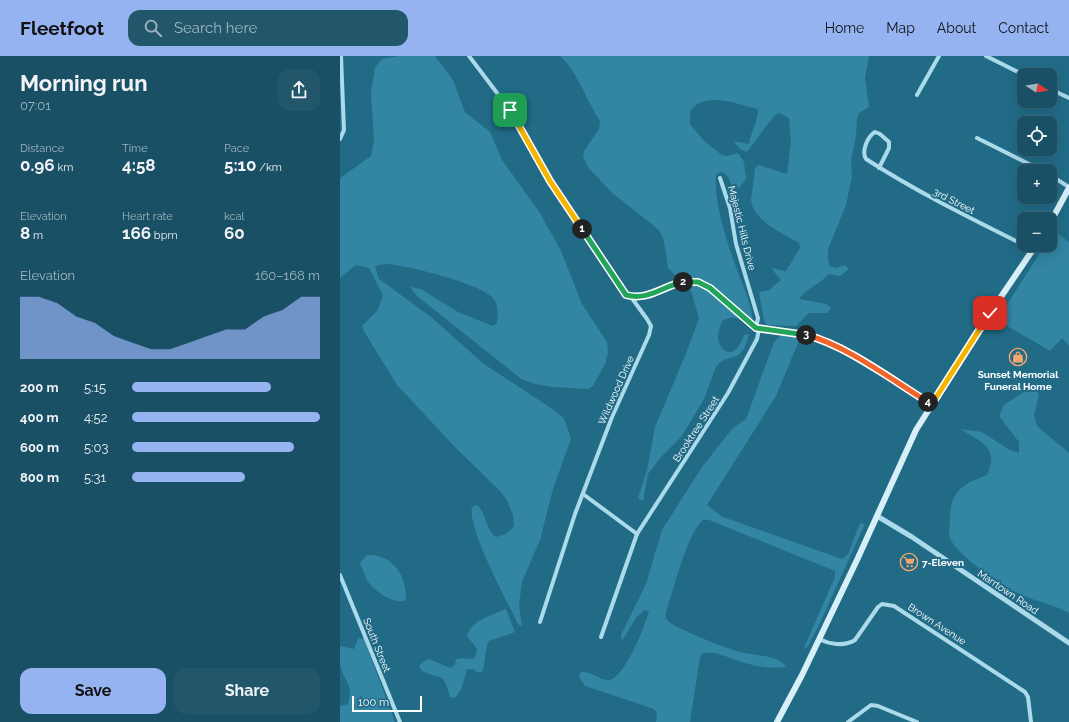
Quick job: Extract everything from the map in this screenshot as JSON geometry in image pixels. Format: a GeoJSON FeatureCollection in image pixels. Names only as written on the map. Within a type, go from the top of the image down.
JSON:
{"type":"FeatureCollection","features":[{"type":"Feature","properties":{"kind":"main road"},"geometry":{"type":"LineString","coordinates":[[1056,212],[1069,187]]}},
{"type":"Feature","properties":{"kind":"main road"},"geometry":{"type":"LineString","coordinates":[[777,722],[819,640],[916,430],[990,313],[1032,252]]}},
{"type":"Feature","properties":{"kind":"street"},"geometry":{"type":"LineString","coordinates":[[340,139],[344,130],[341,56]]}},
{"type":"Feature","properties":{"kind":"street","name":"Wildwood Drive"},"geometry":{"type":"LineString","coordinates":[[469,56],[510,110],[550,181],[626,295],[631,296],[651,326],[649,335],[612,416],[583,494],[540,622]]}},
{"type":"Feature","properties":{"kind":"street"},"geometry":{"type":"LineString","coordinates":[[917,95],[939,56]]}},
{"type":"Feature","properties":{"kind":"street"},"geometry":{"type":"LineString","coordinates":[[986,56],[1017,72]]}},
{"type":"Feature","properties":{"kind":"street"},"geometry":{"type":"LineString","coordinates":[[1057,92],[1069,98]]}},
{"type":"Feature","properties":{"kind":"street","name":"3rd Street"},"geometry":{"type":"LineString","coordinates":[[879,168],[889,148],[889,142],[880,134],[875,132],[869,139],[863,155],[866,159],[879,168],[941,204],[1017,242]]}},
{"type":"Feature","properties":{"kind":"street"},"geometry":{"type":"LineString","coordinates":[[977,138],[1029,164]]}},
{"type":"Feature","properties":{"kind":"street","name":"Majestic Hills Drive"},"geometry":{"type":"LineString","coordinates":[[720,178],[730,208],[736,244],[758,318],[758,328]]}},
{"type":"Feature","properties":{"kind":"street"},"geometry":{"type":"LineString","coordinates":[[1057,179],[1069,187]]}},
{"type":"Feature","properties":{"kind":"street"},"geometry":{"type":"LineString","coordinates":[[631,296],[647,296],[669,285],[684,282],[698,282],[710,288],[758,328],[807,335],[825,341],[932,404]]}},
{"type":"Feature","properties":{"kind":"street","name":"Brooktree Street"},"geometry":{"type":"LineString","coordinates":[[637,534],[728,393],[757,339],[758,328]]}},
{"type":"Feature","properties":{"kind":"street"},"geometry":{"type":"LineString","coordinates":[[583,494],[637,534],[601,637]]}},
{"type":"Feature","properties":{"kind":"street","name":"Marrtown Road"},"geometry":{"type":"LineString","coordinates":[[877,516],[912,537],[1069,643]]}},
{"type":"Feature","properties":{"kind":"street","name":"South Street"},"geometry":{"type":"LineString","coordinates":[[340,575],[400,722]]}},
{"type":"Feature","properties":{"kind":"street","name":"Brown Avenue"},"geometry":{"type":"LineString","coordinates":[[819,640],[833,644],[851,643],[855,640],[878,607],[882,604],[894,606],[1025,692],[1028,697],[1031,722]]}},
{"type":"Feature","properties":{"kind":"street"},"geometry":{"type":"LineString","coordinates":[[848,722],[871,705],[878,706],[917,722]]}},
{"type":"Feature","properties":{"kind":"shaded area"},"geometry":{"type":"Polygon","coordinates":[[[399,56],[435,56],[453,80],[465,112],[490,132],[502,160],[540,213],[561,251],[582,304],[607,342],[608,353],[605,364],[593,386],[588,389],[553,387],[528,382],[520,378],[417,296],[410,287],[421,289],[458,312],[493,326],[497,323],[498,312],[496,303],[492,297],[473,286],[426,271],[388,264],[375,266],[379,279],[431,317],[484,364],[564,418],[571,439],[553,489],[540,540],[522,582],[519,605],[522,627],[518,624],[489,565],[481,547],[472,517],[472,507],[477,505],[483,513],[490,531],[496,537],[506,534],[514,526],[513,515],[507,500],[397,385],[365,333],[362,326],[377,311],[383,296],[369,268],[356,265],[341,277],[340,280],[340,178],[371,156],[374,140],[371,93],[375,67],[382,59],[399,56]]]}},
{"type":"Feature","properties":{"kind":"shaded area"},"geometry":{"type":"Polygon","coordinates":[[[560,56],[869,56],[865,78],[869,107],[859,113],[857,119],[856,136],[851,160],[852,176],[846,205],[828,249],[828,260],[830,266],[835,268],[845,265],[849,269],[840,276],[829,274],[822,281],[802,295],[799,299],[826,304],[831,308],[827,313],[809,313],[796,326],[767,325],[764,321],[759,292],[769,290],[781,280],[771,268],[786,271],[800,248],[799,243],[763,221],[753,208],[751,200],[755,168],[759,165],[787,174],[791,142],[789,118],[779,113],[774,116],[747,152],[741,150],[733,141],[749,144],[757,118],[758,109],[721,100],[713,100],[699,103],[690,112],[690,124],[704,141],[722,155],[727,156],[738,153],[744,162],[746,179],[739,188],[733,189],[728,177],[721,172],[716,175],[716,186],[719,212],[731,252],[748,299],[753,323],[732,317],[722,321],[719,329],[718,340],[724,350],[727,352],[733,351],[739,346],[744,335],[749,334],[746,344],[738,355],[726,359],[716,367],[704,399],[682,436],[662,456],[648,474],[643,501],[638,498],[647,470],[655,427],[685,356],[699,318],[691,291],[668,268],[664,241],[659,230],[611,192],[588,167],[583,156],[584,151],[599,129],[600,121],[577,79],[567,63],[560,56]]]}},
{"type":"Feature","properties":{"kind":"shaded area"},"geometry":{"type":"Polygon","coordinates":[[[1057,233],[1069,242],[1069,346],[1062,338],[1050,351],[997,320],[1041,252],[1057,252],[1057,233]]]}},
{"type":"Feature","properties":{"kind":"shaded area"},"geometry":{"type":"Polygon","coordinates":[[[781,335],[800,338],[776,396],[707,505],[723,517],[842,559],[848,554],[860,523],[865,524],[818,627],[808,646],[803,650],[835,577],[835,571],[709,520],[703,520],[697,526],[682,560],[666,611],[667,620],[679,628],[713,643],[740,652],[772,658],[782,663],[786,667],[760,667],[719,654],[703,653],[700,657],[690,722],[656,722],[657,713],[654,709],[585,686],[579,677],[581,672],[585,672],[607,680],[613,678],[627,663],[639,639],[649,611],[644,610],[636,618],[622,641],[621,635],[646,584],[662,530],[702,467],[732,429],[746,419],[774,342],[781,335]]]}},
{"type":"Feature","properties":{"kind":"shaded area"},"geometry":{"type":"Polygon","coordinates":[[[1033,386],[1039,394],[1034,415],[1037,426],[1069,453],[1069,613],[1024,596],[1005,586],[981,570],[959,551],[952,543],[949,535],[951,507],[956,494],[972,481],[987,475],[991,458],[990,452],[986,446],[960,429],[982,432],[1008,449],[1019,453],[1019,442],[999,416],[1004,405],[1033,386]]]}},
{"type":"Feature","properties":{"kind":"shaded area"},"geometry":{"type":"Polygon","coordinates":[[[367,555],[384,558],[397,568],[404,583],[406,600],[391,600],[377,591],[368,582],[360,563],[367,555]]]}},
{"type":"Feature","properties":{"kind":"shaded area"},"geometry":{"type":"Polygon","coordinates":[[[506,609],[515,632],[489,641],[486,648],[482,672],[467,669],[461,690],[455,698],[450,697],[444,680],[422,671],[419,666],[424,661],[429,659],[450,668],[455,665],[456,659],[473,659],[476,655],[477,649],[467,636],[469,630],[483,619],[506,609]]]}},
{"type":"Feature","properties":{"kind":"shaded area"},"geometry":{"type":"Polygon","coordinates":[[[358,638],[364,639],[395,722],[340,722],[340,706],[348,704],[350,692],[348,683],[340,665],[340,646],[354,649],[358,638]]]}},
{"type":"Feature","properties":{"kind":"place","name":"Sunset Memorial Funeral Home"},"geometry":{"type":"Point","coordinates":[1018,357]}},
{"type":"Feature","properties":{"kind":"place","name":"7-Eleven"},"geometry":{"type":"Point","coordinates":[909,562]}},
{"type":"Feature","properties":{"kind":"route"},"geometry":{"type":"LineString","coordinates":[[510,110],[550,181],[626,295],[637,298],[647,296],[669,285],[684,282],[698,282],[710,288],[756,328],[807,335],[825,341],[841,349],[932,404],[990,313]]}}]}
